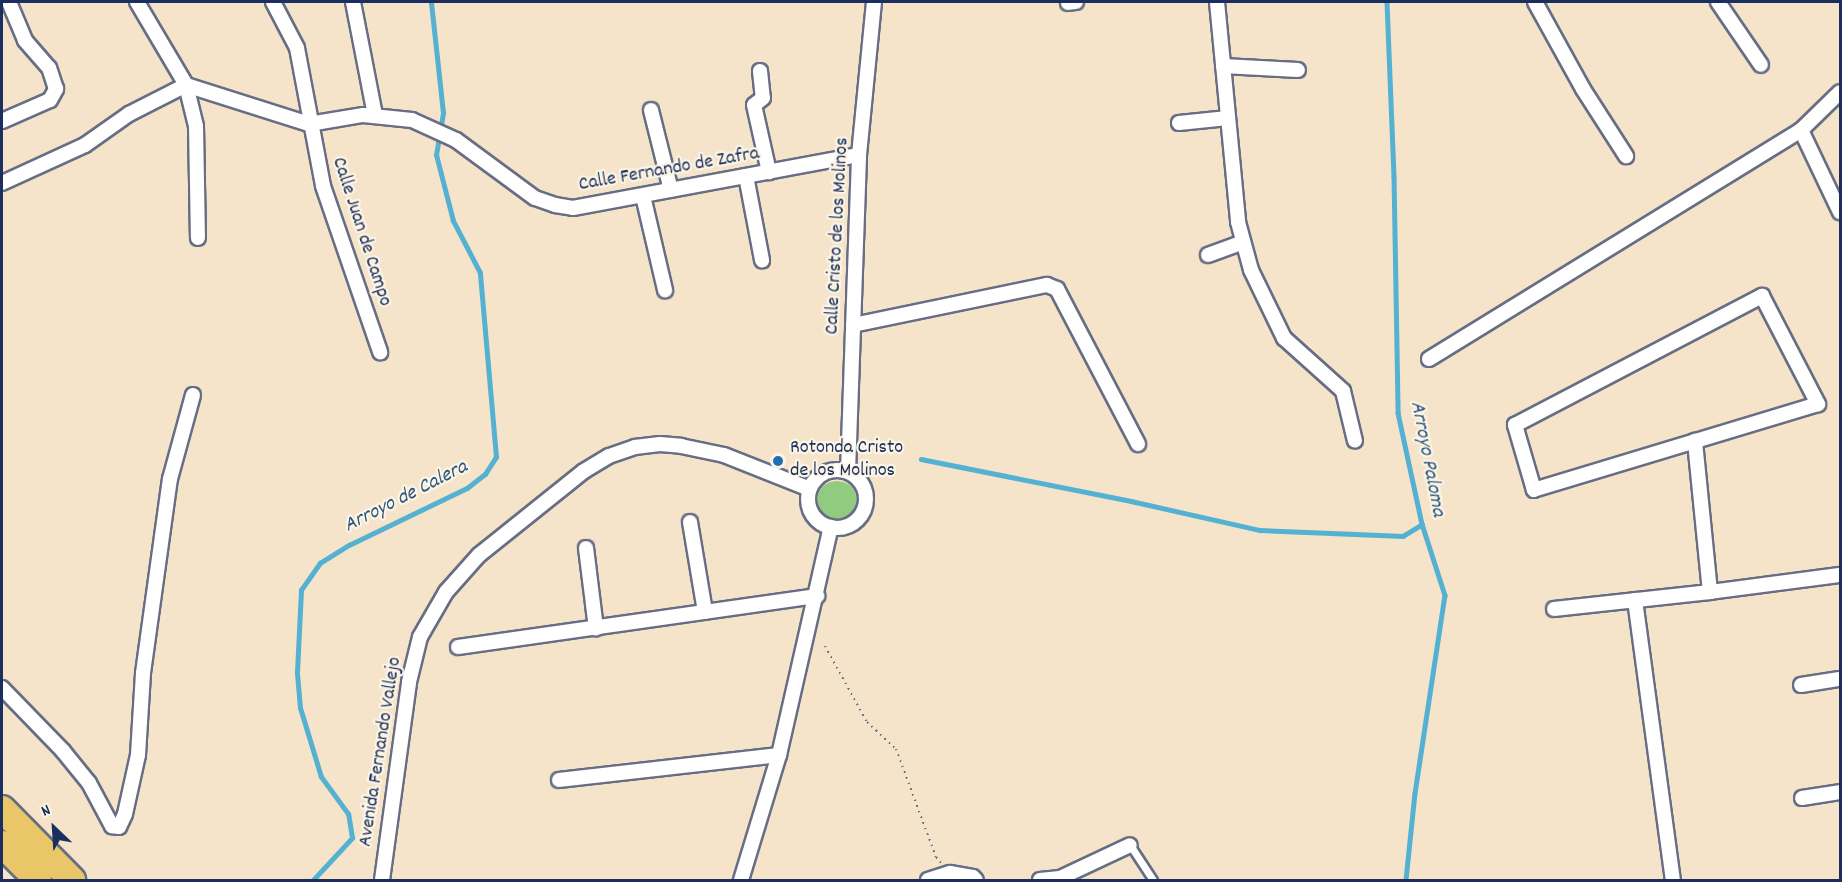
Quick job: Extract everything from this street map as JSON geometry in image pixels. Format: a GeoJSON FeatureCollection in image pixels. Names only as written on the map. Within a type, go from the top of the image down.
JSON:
{"type":"FeatureCollection","features":[{"type":"Feature","properties":{"kind":"highway"},"geometry":{"type":"LineString","coordinates":[[2,809],[72,880]]}},
{"type":"Feature","properties":{"kind":"highway"},"geometry":{"type":"LineString","coordinates":[[2,844],[38,880]]}},
{"type":"Feature","properties":{"kind":"street"},"geometry":{"type":"LineString","coordinates":[[2,121],[50,100],[56,89],[49,68],[25,40],[9,2]]}},
{"type":"Feature","properties":{"kind":"street"},"geometry":{"type":"LineString","coordinates":[[137,2],[186,85],[196,126],[198,238]]}},
{"type":"Feature","properties":{"kind":"street","name":"Calle Juan de Campo"},"geometry":{"type":"LineString","coordinates":[[273,2],[297,48],[309,124],[323,186],[380,352]]}},
{"type":"Feature","properties":{"kind":"street"},"geometry":{"type":"LineString","coordinates":[[353,2],[375,115]]}},
{"type":"Feature","properties":{"kind":"street","name":"Calle Cristo de los Molinos"},"geometry":{"type":"LineString","coordinates":[[848,472],[860,155],[874,2]]}},
{"type":"Feature","properties":{"kind":"street"},"geometry":{"type":"LineString","coordinates":[[1216,2],[1238,222],[1251,270],[1284,338],[1343,391],[1355,441]]}},
{"type":"Feature","properties":{"kind":"street"},"geometry":{"type":"LineString","coordinates":[[1535,2],[1583,89],[1626,156]]}},
{"type":"Feature","properties":{"kind":"street"},"geometry":{"type":"LineString","coordinates":[[1718,2],[1761,65]]}},
{"type":"Feature","properties":{"kind":"street"},"geometry":{"type":"LineString","coordinates":[[1223,66],[1298,70]]}},
{"type":"Feature","properties":{"kind":"street"},"geometry":{"type":"LineString","coordinates":[[760,71],[763,98],[754,105],[769,172]]}},
{"type":"Feature","properties":{"kind":"street"},"geometry":{"type":"LineString","coordinates":[[2,183],[85,145],[129,114],[186,85]]}},
{"type":"Feature","properties":{"kind":"street","name":"Calle Fernando de Zafra"},"geometry":{"type":"LineString","coordinates":[[186,85],[309,124],[375,115],[412,120],[456,140],[536,198],[555,205],[573,208],[860,155]]}},
{"type":"Feature","properties":{"kind":"street"},"geometry":{"type":"LineString","coordinates":[[1429,359],[1801,130],[1840,92]]}},
{"type":"Feature","properties":{"kind":"street"},"geometry":{"type":"LineString","coordinates":[[651,110],[671,190]]}},
{"type":"Feature","properties":{"kind":"street"},"geometry":{"type":"LineString","coordinates":[[1179,123],[1228,118]]}},
{"type":"Feature","properties":{"kind":"street"},"geometry":{"type":"LineString","coordinates":[[1801,130],[1840,212]]}},
{"type":"Feature","properties":{"kind":"street"},"geometry":{"type":"LineString","coordinates":[[746,176],[762,260]]}},
{"type":"Feature","properties":{"kind":"street"},"geometry":{"type":"LineString","coordinates":[[643,196],[665,290]]}},
{"type":"Feature","properties":{"kind":"street"},"geometry":{"type":"LineString","coordinates":[[1208,255],[1243,242]]}},
{"type":"Feature","properties":{"kind":"street"},"geometry":{"type":"LineString","coordinates":[[853,325],[1047,285],[1057,289],[1138,444]]}},
{"type":"Feature","properties":{"kind":"street"},"geometry":{"type":"LineString","coordinates":[[1762,296],[1818,404],[1695,441],[1534,490],[1515,425],[1762,296]]}},
{"type":"Feature","properties":{"kind":"street"},"geometry":{"type":"LineString","coordinates":[[2,688],[69,759],[89,783],[111,826],[119,827],[125,814],[138,754],[143,673],[171,479],[193,395]]}},
{"type":"Feature","properties":{"kind":"street"},"geometry":{"type":"LineString","coordinates":[[1695,441],[1710,592]]}},
{"type":"Feature","properties":{"kind":"street","name":"Avenida Fernando Vallejo"},"geometry":{"type":"LineString","coordinates":[[382,880],[409,682],[420,637],[446,592],[479,555],[584,471],[609,456],[635,447],[660,444],[724,455],[810,489]]}},
{"type":"Feature","properties":{"kind":"street"},"geometry":{"type":"LineString","coordinates":[[838,470],[848,472],[862,484],[866,503],[857,520],[850,525],[831,528],[814,517],[809,509],[810,489],[821,475],[838,470]]}},
{"type":"Feature","properties":{"kind":"street"},"geometry":{"type":"LineString","coordinates":[[690,522],[705,612]]}},
{"type":"Feature","properties":{"kind":"street"},"geometry":{"type":"LineString","coordinates":[[741,880],[779,755],[831,528]]}},
{"type":"Feature","properties":{"kind":"street"},"geometry":{"type":"LineString","coordinates":[[586,548],[596,628]]}},
{"type":"Feature","properties":{"kind":"street"},"geometry":{"type":"LineString","coordinates":[[1554,609],[1840,575]]}},
{"type":"Feature","properties":{"kind":"street"},"geometry":{"type":"LineString","coordinates":[[458,648],[817,596]]}},
{"type":"Feature","properties":{"kind":"street"},"geometry":{"type":"LineString","coordinates":[[1635,600],[1673,880]]}},
{"type":"Feature","properties":{"kind":"street"},"geometry":{"type":"LineString","coordinates":[[1802,685],[1840,679]]}},
{"type":"Feature","properties":{"kind":"street"},"geometry":{"type":"LineString","coordinates":[[559,780],[779,755]]}},
{"type":"Feature","properties":{"kind":"street"},"geometry":{"type":"LineString","coordinates":[[1802,798],[1840,792]]}},
{"type":"Feature","properties":{"kind":"street"},"geometry":{"type":"LineString","coordinates":[[1040,880],[1060,878],[1130,845]]}},
{"type":"Feature","properties":{"kind":"street"},"geometry":{"type":"LineString","coordinates":[[928,880],[950,873],[973,876],[976,880]]}},
{"type":"Feature","properties":{"kind":"lane"},"geometry":{"type":"LineString","coordinates":[[1130,845],[1153,880]]}},
{"type":"Feature","properties":{"kind":"path"},"geometry":{"type":"LineString","coordinates":[[825,646],[867,722],[896,749],[936,857],[950,873]]}},
{"type":"Feature","properties":{"kind":"green space"},"geometry":{"type":"Polygon","coordinates":[[[837,481],[851,487],[857,501],[851,515],[837,521],[823,515],[817,501],[823,487],[837,481]]]}},
{"type":"Feature","properties":{"kind":"waterway","name":"Arroyo de Calera"},"geometry":{"type":"LineString","coordinates":[[313,880],[352,838],[348,814],[321,777],[300,708],[297,672],[301,590],[320,563],[349,545],[467,488],[485,474],[496,457],[480,273],[453,221],[436,155],[443,113],[431,2]]}},
{"type":"Feature","properties":{"kind":"waterway","name":"Arroyo Paloma"},"geometry":{"type":"LineString","coordinates":[[1387,2],[1394,176],[1398,413],[1422,524],[1445,595],[1415,793],[1406,880]]}},
{"type":"Feature","properties":{"kind":"waterway"},"geometry":{"type":"LineString","coordinates":[[921,459],[1131,501],[1260,530],[1403,536],[1422,524]]}},
{"type":"Feature","properties":{"kind":"place","name":"Rotonda Cristo de los Molinos"},"geometry":{"type":"Point","coordinates":[778,461]}}]}
